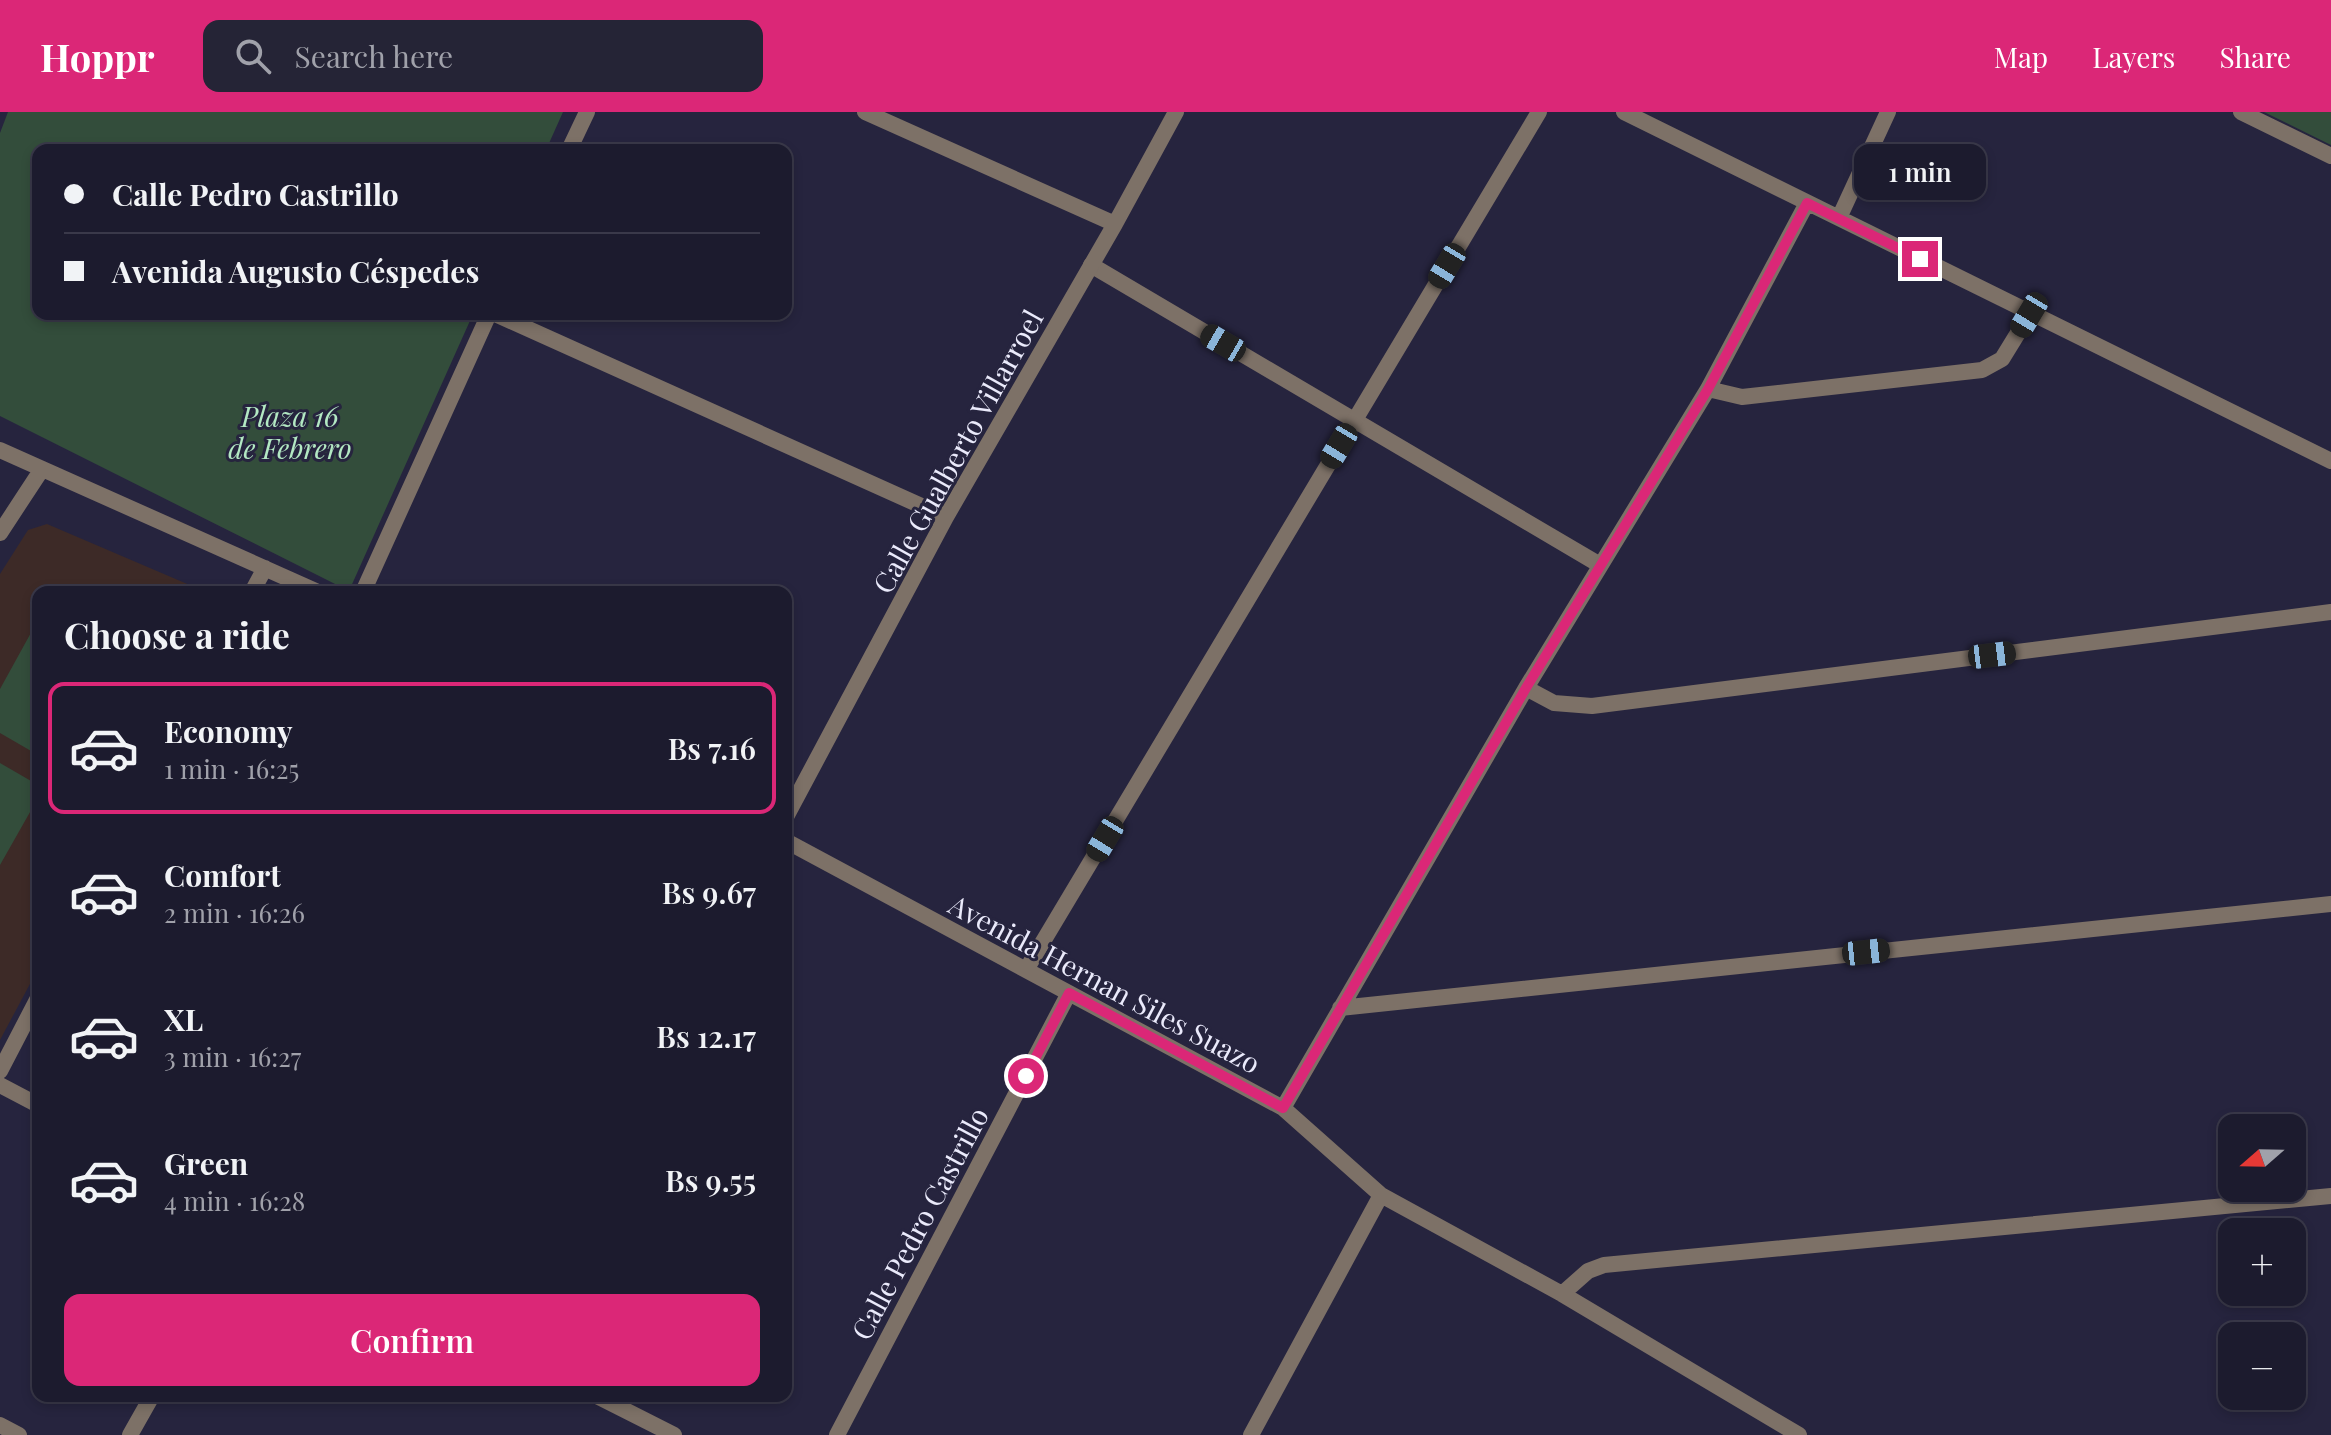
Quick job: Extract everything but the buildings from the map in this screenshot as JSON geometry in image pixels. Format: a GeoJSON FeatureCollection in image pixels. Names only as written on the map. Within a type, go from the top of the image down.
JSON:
{"type":"FeatureCollection","features":[{"type":"Feature","properties":{"kind":"street"},"geometry":{"type":"LineString","coordinates":[[572,144],[587,112]]}},
{"type":"Feature","properties":{"kind":"street"},"geometry":{"type":"LineString","coordinates":[[865,112],[1115,224]]}},
{"type":"Feature","properties":{"kind":"street","name":"Calle Gualberto Villarroel"},"geometry":{"type":"LineString","coordinates":[[792,806],[946,517],[1176,112]]}},
{"type":"Feature","properties":{"kind":"street"},"geometry":{"type":"LineString","coordinates":[[1026,970],[1539,112]]}},
{"type":"Feature","properties":{"kind":"street"},"geometry":{"type":"LineString","coordinates":[[1624,112],[2029,315],[2331,461]]}},
{"type":"Feature","properties":{"kind":"street"},"geometry":{"type":"LineString","coordinates":[[1839,218],[1888,112]]}},
{"type":"Feature","properties":{"kind":"street"},"geometry":{"type":"LineString","coordinates":[[2241,112],[2331,156]]}},
{"type":"Feature","properties":{"kind":"street"},"geometry":{"type":"LineString","coordinates":[[1283,1108],[1526,688],[1708,389],[1807,203]]}},
{"type":"Feature","properties":{"kind":"street"},"geometry":{"type":"LineString","coordinates":[[1091,265],[1600,565]]}},
{"type":"Feature","properties":{"kind":"street"},"geometry":{"type":"LineString","coordinates":[[1708,389],[1742,397],[1982,370],[2002,359],[2029,315]]}},
{"type":"Feature","properties":{"kind":"street"},"geometry":{"type":"LineString","coordinates":[[366,586],[489,320]]}},
{"type":"Feature","properties":{"kind":"street"},"geometry":{"type":"LineString","coordinates":[[505,320],[946,517]]}},
{"type":"Feature","properties":{"kind":"street"},"geometry":{"type":"LineString","coordinates":[[0,450],[305,586]]}},
{"type":"Feature","properties":{"kind":"street"},"geometry":{"type":"LineString","coordinates":[[0,533],[42,469]]}},
{"type":"Feature","properties":{"kind":"street"},"geometry":{"type":"LineString","coordinates":[[255,586],[265,568]]}},
{"type":"Feature","properties":{"kind":"street"},"geometry":{"type":"LineString","coordinates":[[1526,688],[1554,703],[1592,706],[2331,612]]}},
{"type":"Feature","properties":{"kind":"street","name":"Avenida Hernan Siles Suazo"},"geometry":{"type":"LineString","coordinates":[[792,844],[1283,1108],[1381,1195],[1562,1294],[1799,1435]]}},
{"type":"Feature","properties":{"kind":"street"},"geometry":{"type":"LineString","coordinates":[[1340,1008],[2331,904]]}},
{"type":"Feature","properties":{"kind":"street","name":"Calle Pedro Castrillo"},"geometry":{"type":"LineString","coordinates":[[837,1435],[1069,993]]}},
{"type":"Feature","properties":{"kind":"street"},"geometry":{"type":"LineString","coordinates":[[0,1071],[32,1010]]}},
{"type":"Feature","properties":{"kind":"street"},"geometry":{"type":"LineString","coordinates":[[0,1085],[32,1102]]}},
{"type":"Feature","properties":{"kind":"street"},"geometry":{"type":"LineString","coordinates":[[1251,1435],[1381,1195]]}},
{"type":"Feature","properties":{"kind":"street"},"geometry":{"type":"LineString","coordinates":[[1562,1294],[1588,1271],[1604,1265],[2331,1196]]}},
{"type":"Feature","properties":{"kind":"street"},"geometry":{"type":"LineString","coordinates":[[130,1435],[149,1402]]}},
{"type":"Feature","properties":{"kind":"street"},"geometry":{"type":"LineString","coordinates":[[609,1402],[674,1435]]}},
{"type":"Feature","properties":{"kind":"street"},"geometry":{"type":"LineString","coordinates":[[0,1425],[19,1435]]}},
{"type":"Feature","properties":{"kind":"shaded area"},"geometry":{"type":"Polygon","coordinates":[[[47,524],[192,586],[32,586],[32,980],[0,1040],[0,574],[28,530],[47,524]]]}},
{"type":"Feature","properties":{"kind":"green space","name":"Plaza 16 de Febrero"},"geometry":{"type":"Polygon","coordinates":[[[8,112],[563,112],[549,144],[32,144],[32,320],[470,320],[351,586],[339,586],[0,416],[0,133],[8,112]]]}},
{"type":"Feature","properties":{"kind":"green space"},"geometry":{"type":"Polygon","coordinates":[[[2264,112],[2331,112],[2331,145],[2264,112]]]}},
{"type":"Feature","properties":{"kind":"green space"},"geometry":{"type":"Polygon","coordinates":[[[32,631],[32,752],[0,733],[0,689],[32,631]]]}},
{"type":"Feature","properties":{"kind":"green space"},"geometry":{"type":"Polygon","coordinates":[[[0,763],[32,782],[32,809],[0,865],[0,763]]]}},
{"type":"Feature","properties":{"kind":"route"},"geometry":{"type":"LineString","coordinates":[[1026,1076],[1069,993],[1283,1108],[1526,688],[1708,389],[1807,203],[1920,259]]}}]}
